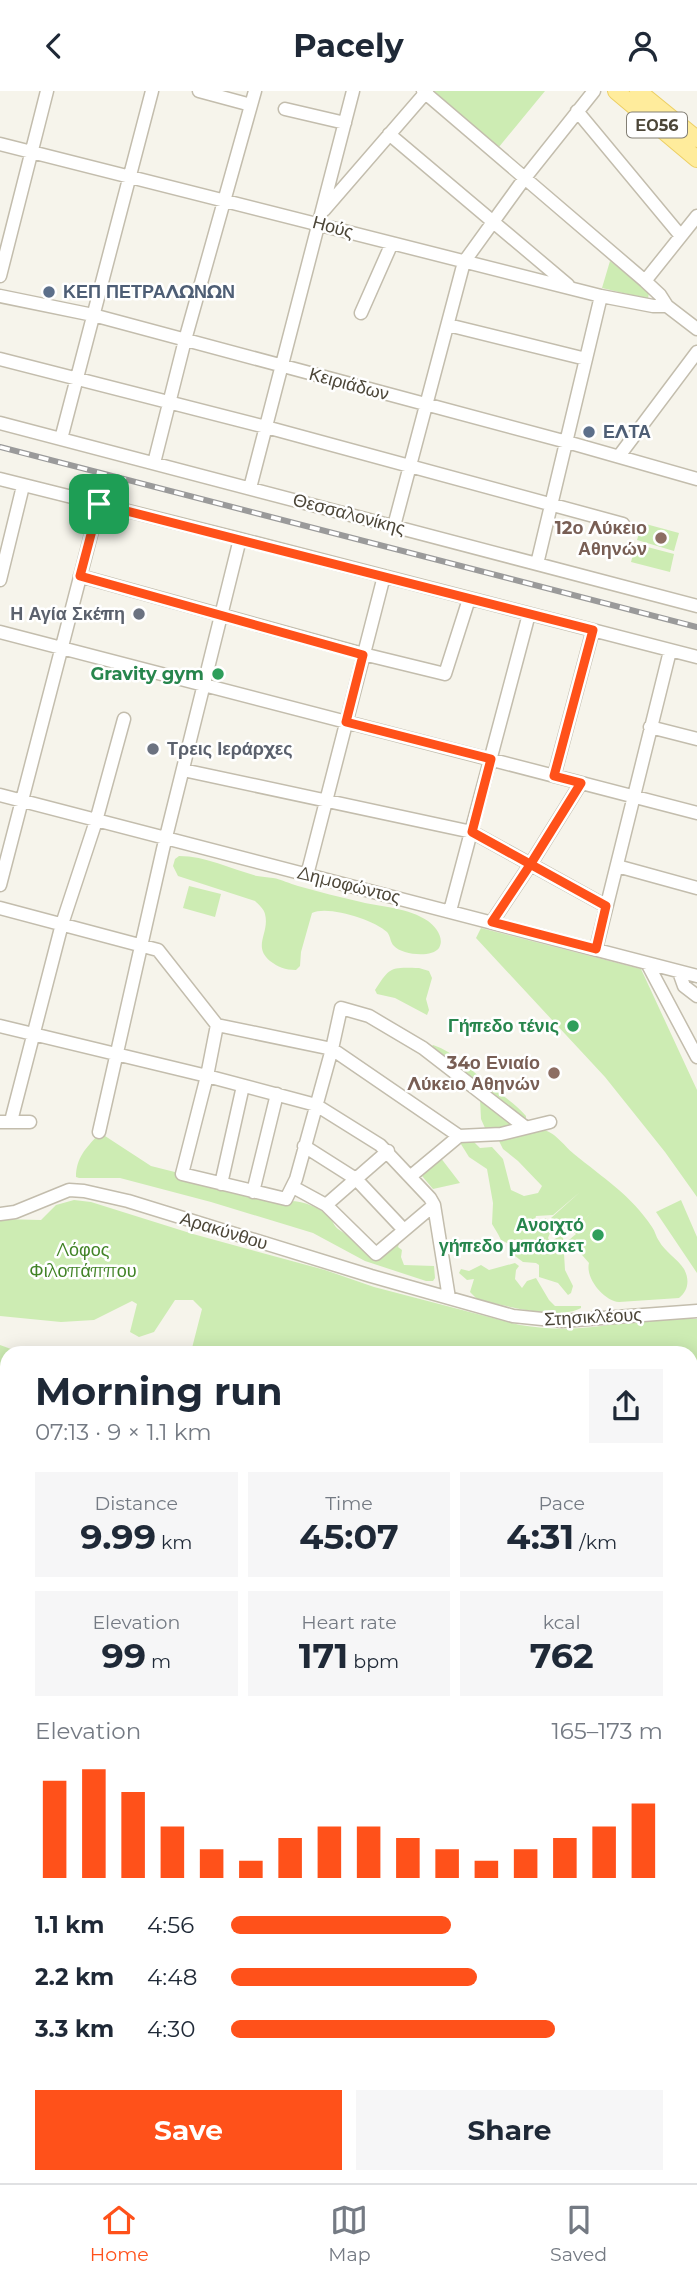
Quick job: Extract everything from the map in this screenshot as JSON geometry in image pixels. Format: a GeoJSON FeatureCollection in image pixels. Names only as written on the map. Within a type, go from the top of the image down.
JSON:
{"type":"FeatureCollection","features":[{"type":"Feature","properties":{"kind":"main road","name":"ΕΟ56"},"geometry":{"type":"LineString","coordinates":[[616,91],[697,159]]}},
{"type":"Feature","properties":{"kind":"main road","name":"ΕΟ56"},"geometry":{"type":"LineString","coordinates":[[638,91],[697,139]]}},
{"type":"Feature","properties":{"kind":"street"},"geometry":{"type":"LineString","coordinates":[[0,276],[47,91]]}},
{"type":"Feature","properties":{"kind":"street"},"geometry":{"type":"LineString","coordinates":[[61,439],[152,91]]}},
{"type":"Feature","properties":{"kind":"street"},"geometry":{"type":"LineString","coordinates":[[199,91],[251,105]]}},
{"type":"Feature","properties":{"kind":"street"},"geometry":{"type":"LineString","coordinates":[[154,463],[255,91]]}},
{"type":"Feature","properties":{"kind":"street"},"geometry":{"type":"LineString","coordinates":[[250,488],[354,91]]}},
{"type":"Feature","properties":{"kind":"street"},"geometry":{"type":"LineString","coordinates":[[394,526],[464,262],[524,179],[594,91]]}},
{"type":"Feature","properties":{"kind":"street"},"geometry":{"type":"LineString","coordinates":[[320,218],[425,92],[645,281],[667,306],[697,329]]}},
{"type":"Feature","properties":{"kind":"street"},"geometry":{"type":"LineString","coordinates":[[285,109],[345,123]]}},
{"type":"Feature","properties":{"kind":"street"},"geometry":{"type":"LineString","coordinates":[[577,111],[680,235]]}},
{"type":"Feature","properties":{"kind":"street"},"geometry":{"type":"LineString","coordinates":[[389,134],[572,288]]}},
{"type":"Feature","properties":{"kind":"street","name":"Ηούς"},"geometry":{"type":"LineString","coordinates":[[0,143],[224,201],[320,218],[393,243],[601,296],[667,306]]}},
{"type":"Feature","properties":{"kind":"street"},"geometry":{"type":"LineString","coordinates":[[645,281],[697,216]]}},
{"type":"Feature","properties":{"kind":"street"},"geometry":{"type":"LineString","coordinates":[[361,313],[393,243]]}},
{"type":"Feature","properties":{"kind":"street","name":"Κειριάδων"},"geometry":{"type":"LineString","coordinates":[[0,296],[93,315],[697,479]]}},
{"type":"Feature","properties":{"kind":"street"},"geometry":{"type":"LineString","coordinates":[[537,564],[601,296]]}},
{"type":"Feature","properties":{"kind":"street"},"geometry":{"type":"LineString","coordinates":[[448,325],[586,359]]}},
{"type":"Feature","properties":{"kind":"street"},"geometry":{"type":"LineString","coordinates":[[619,456],[697,352]]}},
{"type":"Feature","properties":{"kind":"street"},"geometry":{"type":"LineString","coordinates":[[0,359],[266,427],[623,524]]}},
{"type":"Feature","properties":{"kind":"street","name":"Θεσσαλονίκης"},"geometry":{"type":"LineString","coordinates":[[0,423],[696,603]]}},
{"type":"Feature","properties":{"kind":"street"},"geometry":{"type":"LineString","coordinates":[[0,479],[697,657]]}},
{"type":"Feature","properties":{"kind":"street"},"geometry":{"type":"LineString","coordinates":[[0,580],[23,486]]}},
{"type":"Feature","properties":{"kind":"street"},"geometry":{"type":"LineString","coordinates":[[0,885],[99,504]]}},
{"type":"Feature","properties":{"kind":"street"},"geometry":{"type":"LineString","coordinates":[[99,1132],[141,945],[240,539]]}},
{"type":"Feature","properties":{"kind":"street"},"geometry":{"type":"LineString","coordinates":[[80,576],[363,655],[445,674],[469,599]]}},
{"type":"Feature","properties":{"kind":"street"},"geometry":{"type":"LineString","coordinates":[[307,875],[384,576]]}},
{"type":"Feature","properties":{"kind":"street"},"geometry":{"type":"LineString","coordinates":[[450,911],[529,614]]}},
{"type":"Feature","properties":{"kind":"street"},"geometry":{"type":"LineString","coordinates":[[554,776],[593,630]]}},
{"type":"Feature","properties":{"kind":"street"},"geometry":{"type":"LineString","coordinates":[[0,632],[697,813]]}},
{"type":"Feature","properties":{"kind":"street"},"geometry":{"type":"LineString","coordinates":[[596,949],[670,651]]}},
{"type":"Feature","properties":{"kind":"street"},"geometry":{"type":"LineString","coordinates":[[30,1122],[6,1122],[124,719]]}},
{"type":"Feature","properties":{"kind":"street"},"geometry":{"type":"LineString","coordinates":[[650,727],[697,739]]}},
{"type":"Feature","properties":{"kind":"street"},"geometry":{"type":"LineString","coordinates":[[183,770],[472,832],[606,906]]}},
{"type":"Feature","properties":{"kind":"street"},"geometry":{"type":"LineString","coordinates":[[492,922],[581,783]]}},
{"type":"Feature","properties":{"kind":"street","name":"Δημοφώντος"},"geometry":{"type":"LineString","coordinates":[[0,795],[697,976]]}},
{"type":"Feature","properties":{"kind":"street"},"geometry":{"type":"LineString","coordinates":[[617,866],[697,888]]}},
{"type":"Feature","properties":{"kind":"street"},"geometry":{"type":"LineString","coordinates":[[0,908],[158,950],[218,1025],[332,1049],[458,1136],[501,1134],[550,1122]]}},
{"type":"Feature","properties":{"kind":"street"},"geometry":{"type":"LineString","coordinates":[[647,963],[697,1057]]}},
{"type":"Feature","properties":{"kind":"street"},"geometry":{"type":"LineString","coordinates":[[679,972],[684,986],[697,996]]}},
{"type":"Feature","properties":{"kind":"street"},"geometry":{"type":"LineString","coordinates":[[218,1025],[182,1174],[286,1199],[293,1187],[341,1008],[369,1016],[404,1037],[499,1105],[525,1127]]}},
{"type":"Feature","properties":{"kind":"street"},"geometry":{"type":"LineString","coordinates":[[0,1026],[316,1105],[388,1151],[434,1205],[449,1298]]}},
{"type":"Feature","properties":{"kind":"street"},"geometry":{"type":"LineString","coordinates":[[221,1184],[243,1086]]}},
{"type":"Feature","properties":{"kind":"street"},"geometry":{"type":"LineString","coordinates":[[253,1192],[277,1094]]}},
{"type":"Feature","properties":{"kind":"street"},"geometry":{"type":"LineString","coordinates":[[411,1176],[458,1136]]}},
{"type":"Feature","properties":{"kind":"street"},"geometry":{"type":"LineString","coordinates":[[304,1146],[356,1179],[404,1230]]}},
{"type":"Feature","properties":{"kind":"street"},"geometry":{"type":"LineString","coordinates":[[326,1205],[388,1151]]}},
{"type":"Feature","properties":{"kind":"street"},"geometry":{"type":"LineString","coordinates":[[293,1187],[326,1205],[376,1254],[434,1205]]}},
{"type":"Feature","properties":{"kind":"street","name":"Αρακύνθου"},"geometry":{"type":"LineString","coordinates":[[0,1214],[15,1212],[69,1190],[84,1191],[128,1201],[449,1298]]}},
{"type":"Feature","properties":{"kind":"street","name":"Στησικλέους"},"geometry":{"type":"LineString","coordinates":[[449,1298],[513,1316],[554,1321],[697,1311]]}},
{"type":"Feature","properties":{"kind":"green space"},"geometry":{"type":"Polygon","coordinates":[[[432,91],[545,91],[494,153],[432,91]]]}},
{"type":"Feature","properties":{"kind":"green space"},"geometry":{"type":"Polygon","coordinates":[[[610,261],[649,292],[648,299],[602,288],[610,261]]]}},
{"type":"Feature","properties":{"kind":"green space"},"geometry":{"type":"Polygon","coordinates":[[[642,523],[679,533],[674,551],[637,540],[642,523]]]}},
{"type":"Feature","properties":{"kind":"green space"},"geometry":{"type":"Polygon","coordinates":[[[636,544],[674,554],[670,572],[631,562],[636,544]]]}},
{"type":"Feature","properties":{"kind":"green space"},"geometry":{"type":"Polygon","coordinates":[[[179,856],[209,860],[257,876],[412,913],[434,926],[441,944],[430,953],[403,952],[394,946],[387,932],[381,927],[351,915],[319,911],[312,913],[301,952],[300,966],[296,970],[282,968],[270,961],[262,950],[266,921],[261,907],[255,901],[178,876],[173,866],[179,856]]]}},
{"type":"Feature","properties":{"kind":"green space"},"geometry":{"type":"Polygon","coordinates":[[[189,886],[221,894],[215,917],[183,908],[189,886]]]}},
{"type":"Feature","properties":{"kind":"green space"},"geometry":{"type":"Polygon","coordinates":[[[481,928],[641,969],[697,1090],[697,1197],[605,1077],[476,938],[481,928]]]}},
{"type":"Feature","properties":{"kind":"green space"},"geometry":{"type":"Polygon","coordinates":[[[419,968],[429,971],[432,978],[426,999],[429,1010],[427,1015],[395,998],[377,994],[375,990],[392,970],[419,968]]]}},
{"type":"Feature","properties":{"kind":"green space"},"geometry":{"type":"Polygon","coordinates":[[[433,1045],[462,1062],[517,1107],[526,1116],[526,1120],[506,1128],[485,1128],[481,1119],[480,1099],[431,1047],[433,1045]]]}},
{"type":"Feature","properties":{"kind":"green space"},"geometry":{"type":"Polygon","coordinates":[[[540,1129],[555,1136],[626,1196],[644,1216],[662,1245],[686,1273],[686,1289],[679,1298],[619,1302],[607,1298],[597,1288],[590,1275],[589,1263],[569,1240],[576,1234],[572,1230],[596,1209],[566,1235],[551,1218],[580,1192],[553,1215],[536,1216],[533,1227],[536,1230],[540,1228],[545,1218],[550,1221],[552,1228],[548,1238],[550,1242],[561,1235],[563,1237],[565,1270],[573,1286],[568,1295],[558,1283],[539,1277],[539,1265],[523,1262],[515,1256],[509,1244],[501,1240],[492,1224],[493,1203],[487,1169],[469,1157],[459,1141],[473,1141],[480,1148],[492,1147],[503,1159],[511,1190],[524,1196],[538,1193],[542,1186],[503,1149],[499,1141],[540,1129]]]}},
{"type":"Feature","properties":{"kind":"green space"},"geometry":{"type":"Polygon","coordinates":[[[98,1135],[105,1136],[151,1166],[312,1206],[327,1215],[337,1228],[370,1253],[400,1241],[398,1247],[402,1250],[404,1265],[434,1266],[435,1278],[433,1281],[426,1281],[365,1261],[313,1233],[211,1202],[120,1178],[76,1177],[80,1159],[98,1135]]]}},
{"type":"Feature","properties":{"kind":"green space"},"geometry":{"type":"Polygon","coordinates":[[[437,1153],[460,1183],[433,1189],[417,1170],[437,1153]]]}},
{"type":"Feature","properties":{"kind":"green space","name":"Λόφος Φιλοπάππου"},"geometry":{"type":"Polygon","coordinates":[[[74,1200],[91,1202],[193,1234],[325,1270],[374,1287],[520,1325],[573,1329],[653,1319],[697,1319],[697,1346],[193,1346],[202,1309],[193,1300],[175,1300],[154,1332],[139,1337],[130,1332],[137,1304],[132,1301],[94,1320],[61,1322],[0,1316],[0,1219],[41,1220],[56,1205],[74,1200]]]}},
{"type":"Feature","properties":{"kind":"green space"},"geometry":{"type":"Polygon","coordinates":[[[681,1200],[697,1237],[697,1273],[656,1212],[681,1200]]]}},
{"type":"Feature","properties":{"kind":"green space"},"geometry":{"type":"Polygon","coordinates":[[[515,1263],[519,1266],[515,1279],[522,1288],[527,1281],[536,1278],[555,1306],[581,1308],[571,1312],[544,1312],[477,1299],[470,1292],[474,1279],[467,1280],[459,1273],[461,1269],[469,1271],[481,1265],[489,1270],[515,1263]]]}},
{"type":"Feature","properties":{"kind":"railway"},"geometry":{"type":"LineString","coordinates":[[0,447],[697,627]]}},
{"type":"Feature","properties":{"kind":"place","name":"ΚΕΠ ΠΕΤΡΑΛΩΝΩΝ"},"geometry":{"type":"Point","coordinates":[49,292]}},
{"type":"Feature","properties":{"kind":"place","name":"ΕΛΤΑ"},"geometry":{"type":"Point","coordinates":[589,432]}},
{"type":"Feature","properties":{"kind":"place","name":"12ο Λύκειο Αθηνών"},"geometry":{"type":"Point","coordinates":[661,538]}},
{"type":"Feature","properties":{"kind":"place","name":"Η Αγία Σκέπη"},"geometry":{"type":"Point","coordinates":[139,614]}},
{"type":"Feature","properties":{"kind":"place","name":"Gravity gym"},"geometry":{"type":"Point","coordinates":[218,674]}},
{"type":"Feature","properties":{"kind":"place","name":"Τρεις Ιεράρχες"},"geometry":{"type":"Point","coordinates":[153,749]}},
{"type":"Feature","properties":{"kind":"place","name":"Γήπεδο τένις"},"geometry":{"type":"Point","coordinates":[573,1026]}},
{"type":"Feature","properties":{"kind":"place","name":"34ο Ενιαίο Λύκειο Αθηνών"},"geometry":{"type":"Point","coordinates":[554,1073]}},
{"type":"Feature","properties":{"kind":"place","name":"Ανοιχτό γήπεδο μπάσκετ"},"geometry":{"type":"Point","coordinates":[598,1235]}},
{"type":"Feature","properties":{"kind":"route"},"geometry":{"type":"LineString","coordinates":[[99,504],[80,576],[363,655],[346,722],[491,759],[472,832],[530,865],[606,906],[596,949],[492,922],[530,865],[581,783],[554,776],[593,630],[99,504]]}}]}
